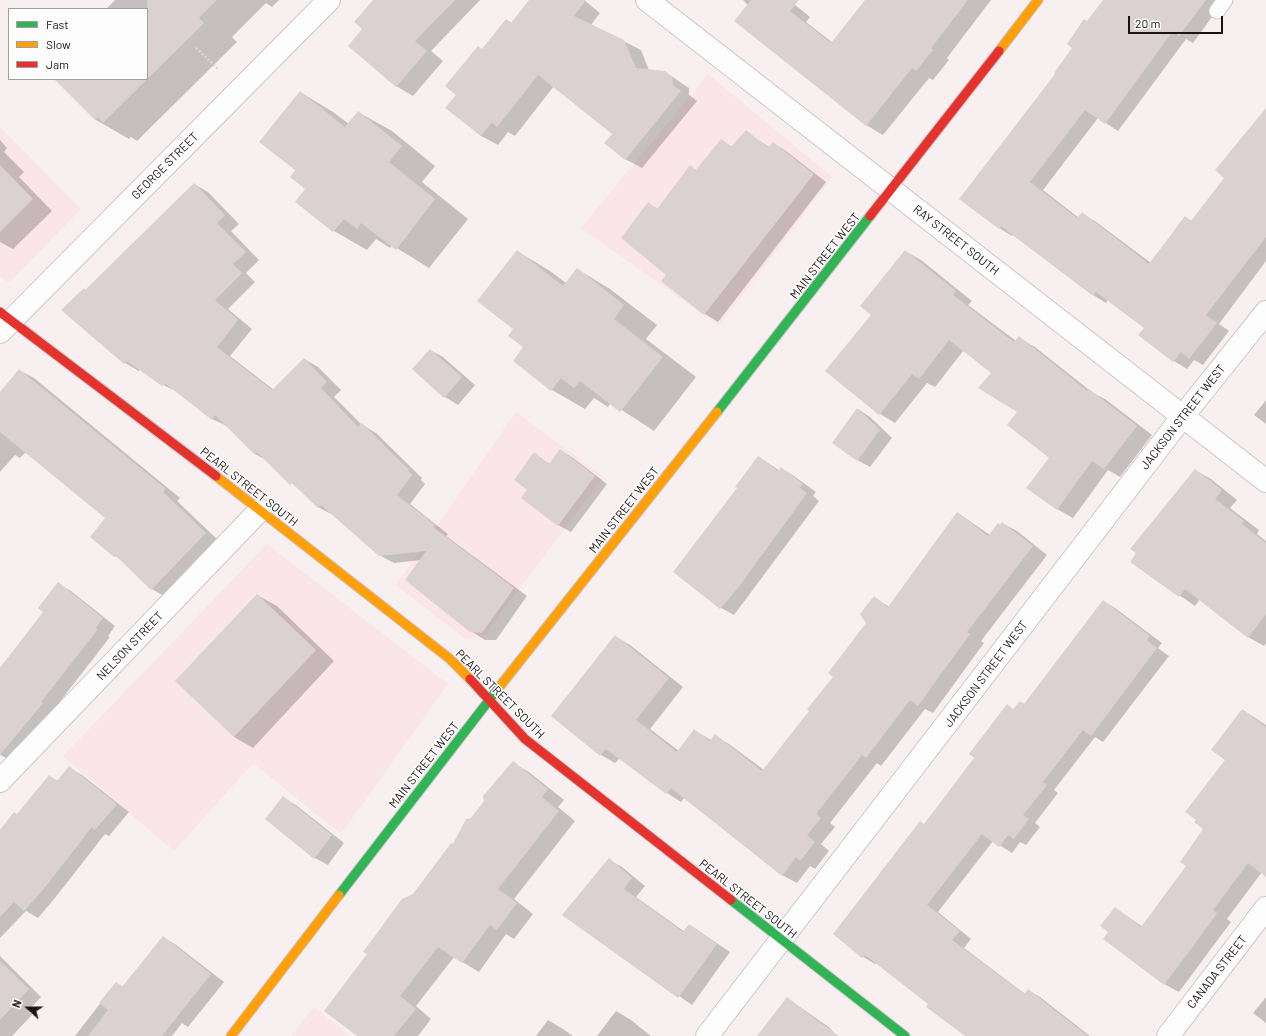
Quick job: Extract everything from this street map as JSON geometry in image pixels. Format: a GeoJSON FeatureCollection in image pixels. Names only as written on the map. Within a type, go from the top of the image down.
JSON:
{"type":"FeatureCollection","features":[{"type":"Feature","properties":{"kind":"main road","name":"MAIN STREET WEST"},"geometry":{"type":"LineString","coordinates":[[231,1036],[490,699],[892,190],[1038,0]]}},
{"type":"Feature","properties":{"kind":"main road","name":"PEARL STREET SOUTH"},"geometry":{"type":"LineString","coordinates":[[4,322],[260,510],[450,659],[490,699],[525,739],[905,1036]]}},
{"type":"Feature","properties":{"kind":"street","name":"GEORGE STREET"},"geometry":{"type":"LineString","coordinates":[[4,322],[240,90],[329,0]]}},
{"type":"Feature","properties":{"kind":"street","name":"RAY STREET SOUTH"},"geometry":{"type":"LineString","coordinates":[[647,0],[1266,481]]}},
{"type":"Feature","properties":{"kind":"street","name":"JACKSON STREET WEST"},"geometry":{"type":"LineString","coordinates":[[707,1036],[782,941],[1183,416],[1266,312]]}},
{"type":"Feature","properties":{"kind":"street","name":"NELSON STREET"},"geometry":{"type":"LineString","coordinates":[[0,781],[260,510]]}},
{"type":"Feature","properties":{"kind":"street","name":"CANADA STREET"},"geometry":{"type":"LineString","coordinates":[[1168,1036],[1266,908]]}},
{"type":"Feature","properties":{"kind":"path"},"geometry":{"type":"LineString","coordinates":[[196,48],[240,90]]}},
{"type":"Feature","properties":{"kind":"shaded area"},"geometry":{"type":"Polygon","coordinates":[[[708,74],[832,177],[719,326],[581,228],[708,74]]]}},
{"type":"Feature","properties":{"kind":"shaded area"},"geometry":{"type":"Polygon","coordinates":[[[0,127],[81,209],[9,283],[0,276],[0,127]]]}},
{"type":"Feature","properties":{"kind":"shaded area"},"geometry":{"type":"Polygon","coordinates":[[[516,412],[604,477],[483,637],[464,638],[396,585],[516,412]]]}},
{"type":"Feature","properties":{"kind":"shaded area"},"geometry":{"type":"Polygon","coordinates":[[[267,544],[448,684],[341,834],[253,763],[174,851],[63,756],[267,544]]]}},
{"type":"Feature","properties":{"kind":"shaded area"},"geometry":{"type":"Polygon","coordinates":[[[314,1007],[351,1036],[291,1036],[314,1007]]]}},
{"type":"Feature","properties":{"kind":"building"},"geometry":{"type":"Polygon","coordinates":[[[147,0],[217,0],[199,18],[204,23],[148,78],[147,0]]]}},
{"type":"Feature","properties":{"kind":"building"},"geometry":{"type":"Polygon","coordinates":[[[373,0],[455,0],[415,41],[427,51],[396,87],[348,46],[362,29],[354,22],[373,0]]]}},
{"type":"Feature","properties":{"kind":"building"},"geometry":{"type":"Polygon","coordinates":[[[529,0],[586,0],[574,16],[624,40],[636,68],[665,71],[672,77],[673,85],[681,91],[625,160],[604,143],[612,134],[538,75],[497,127],[492,122],[481,136],[445,108],[456,95],[445,86],[478,46],[482,49],[506,19],[511,23],[529,0]]]}},
{"type":"Feature","properties":{"kind":"building"},"geometry":{"type":"Polygon","coordinates":[[[751,0],[799,0],[790,11],[831,43],[865,0],[968,0],[931,48],[933,50],[916,71],[912,68],[866,126],[734,21],[751,0]]]}},
{"type":"Feature","properties":{"kind":"building"},"geometry":{"type":"Polygon","coordinates":[[[1103,0],[1206,0],[1179,36],[1173,31],[1105,124],[1085,110],[1030,182],[1077,218],[1082,212],[1149,264],[1185,216],[1191,221],[1224,178],[1215,170],[1266,108],[1266,237],[1206,315],[1217,323],[1189,359],[1181,352],[1173,362],[1138,335],[1144,328],[1096,292],[1093,296],[1001,226],[999,229],[959,199],[1055,74],[1054,73],[1072,48],[1067,44],[1084,19],[1087,21],[1103,0]]]}},
{"type":"Feature","properties":{"kind":"building"},"geometry":{"type":"Polygon","coordinates":[[[55,80],[146,80],[103,123],[98,117],[95,120],[55,80]]]}},
{"type":"Feature","properties":{"kind":"building"},"geometry":{"type":"Polygon","coordinates":[[[300,91],[345,127],[358,111],[402,146],[389,162],[435,199],[396,250],[361,223],[357,229],[344,219],[333,232],[295,202],[305,189],[290,177],[295,170],[259,142],[300,91]]]}},
{"type":"Feature","properties":{"kind":"building"},"geometry":{"type":"Polygon","coordinates":[[[746,130],[768,148],[773,142],[814,174],[704,315],[661,281],[666,275],[621,238],[648,202],[657,209],[690,165],[696,170],[721,139],[731,147],[746,130]]]}},
{"type":"Feature","properties":{"kind":"building"},"geometry":{"type":"Polygon","coordinates":[[[0,165],[33,199],[0,232],[0,165]]]}},
{"type":"Feature","properties":{"kind":"building"},"geometry":{"type":"Polygon","coordinates":[[[194,183],[225,215],[217,223],[246,252],[233,264],[242,273],[215,300],[238,320],[217,347],[272,390],[304,358],[327,382],[321,388],[358,427],[362,423],[409,470],[408,471],[412,475],[397,495],[435,525],[433,527],[514,588],[482,633],[470,632],[405,580],[426,551],[379,556],[321,505],[318,508],[292,483],[290,485],[257,452],[254,454],[215,415],[212,420],[166,384],[162,386],[127,361],[124,364],[61,310],[84,288],[85,290],[194,183]]]}},
{"type":"Feature","properties":{"kind":"building"},"geometry":{"type":"Polygon","coordinates":[[[517,250],[563,286],[577,268],[624,305],[614,319],[663,357],[620,412],[580,381],[574,388],[561,378],[551,391],[513,361],[523,347],[508,336],[513,329],[477,301],[517,250]]]}},
{"type":"Feature","properties":{"kind":"building"},"geometry":{"type":"Polygon","coordinates":[[[905,250],[956,291],[953,295],[1014,342],[1019,336],[1087,391],[1089,389],[1137,426],[1104,469],[1092,461],[1057,510],[1026,488],[1049,458],[1007,425],[1017,412],[978,388],[991,373],[949,340],[919,379],[912,374],[879,415],[825,371],[871,315],[860,306],[905,250]]]}},
{"type":"Feature","properties":{"kind":"building"},"geometry":{"type":"Polygon","coordinates":[[[430,349],[462,377],[444,398],[412,369],[430,349]]]}},
{"type":"Feature","properties":{"kind":"building"},"geometry":{"type":"Polygon","coordinates":[[[19,369],[166,489],[163,492],[206,533],[151,590],[116,556],[114,557],[90,537],[105,518],[0,432],[0,392],[19,369]]]}},
{"type":"Feature","properties":{"kind":"building"},"geometry":{"type":"Polygon","coordinates":[[[857,408],[880,430],[857,461],[832,443],[857,408]]]}},
{"type":"Feature","properties":{"kind":"building"},"geometry":{"type":"Polygon","coordinates":[[[560,449],[595,476],[558,526],[521,498],[527,490],[514,480],[534,452],[549,464],[560,449]]]}},
{"type":"Feature","properties":{"kind":"building"},"geometry":{"type":"Polygon","coordinates":[[[758,456],[778,471],[781,467],[803,484],[800,488],[807,493],[738,588],[720,609],[673,572],[737,488],[735,487],[758,456]]]}},
{"type":"Feature","properties":{"kind":"building"},"geometry":{"type":"Polygon","coordinates":[[[1195,469],[1222,490],[1215,499],[1244,521],[1242,524],[1266,543],[1266,614],[1248,638],[1185,589],[1179,597],[1130,562],[1136,553],[1130,549],[1195,469]]]}},
{"type":"Feature","properties":{"kind":"building"},"geometry":{"type":"Polygon","coordinates":[[[957,512],[988,536],[998,523],[1000,525],[1002,522],[1033,546],[967,632],[970,634],[918,706],[910,700],[866,758],[862,755],[816,814],[821,818],[807,835],[815,842],[800,861],[796,857],[782,876],[671,788],[666,794],[606,749],[600,756],[551,716],[615,635],[669,678],[636,720],[677,752],[694,729],[710,741],[715,734],[762,771],[809,711],[807,709],[833,677],[828,673],[866,623],[860,614],[874,596],[888,607],[957,512]]]}},
{"type":"Feature","properties":{"kind":"building"},"geometry":{"type":"Polygon","coordinates":[[[58,582],[103,618],[96,628],[98,629],[41,702],[43,703],[0,755],[0,668],[43,612],[38,608],[58,582]]]}},
{"type":"Feature","properties":{"kind":"building"},"geometry":{"type":"Polygon","coordinates":[[[257,594],[316,650],[234,737],[175,681],[257,594]]]}},
{"type":"Feature","properties":{"kind":"building"},"geometry":{"type":"Polygon","coordinates":[[[1103,600],[1150,636],[1147,640],[1157,648],[1091,736],[1083,730],[1043,782],[1047,785],[1023,815],[1029,819],[1014,839],[1008,835],[999,847],[982,834],[927,905],[960,931],[952,940],[1024,994],[1028,989],[1088,1036],[965,1036],[926,1007],[928,1004],[865,955],[862,958],[833,934],[920,821],[924,824],[974,758],[969,754],[1007,704],[1013,709],[1020,701],[1024,704],[1103,600]]]}},
{"type":"Feature","properties":{"kind":"building"},"geometry":{"type":"Polygon","coordinates":[[[1242,709],[1266,727],[1266,877],[1248,863],[1213,910],[1217,913],[1211,922],[1164,985],[1103,939],[1108,932],[1100,926],[1115,907],[1141,927],[1186,866],[1180,862],[1203,829],[1194,822],[1196,820],[1185,812],[1225,760],[1211,750],[1242,709]]]}},
{"type":"Feature","properties":{"kind":"building"},"geometry":{"type":"Polygon","coordinates":[[[513,761],[548,789],[542,797],[559,811],[498,889],[517,903],[497,930],[490,925],[462,963],[438,947],[400,996],[416,1009],[394,1036],[357,1036],[324,1011],[367,954],[363,952],[402,899],[413,894],[451,843],[453,844],[466,819],[471,818],[484,801],[483,796],[513,761]]]}},
{"type":"Feature","properties":{"kind":"building"},"geometry":{"type":"Polygon","coordinates":[[[69,766],[117,804],[95,830],[92,827],[42,891],[24,911],[14,902],[0,917],[0,830],[14,812],[17,814],[49,775],[57,781],[69,766]]]}},
{"type":"Feature","properties":{"kind":"building"},"geometry":{"type":"Polygon","coordinates":[[[283,796],[332,835],[314,859],[265,819],[283,796]]]}},
{"type":"Feature","properties":{"kind":"building"},"geometry":{"type":"Polygon","coordinates":[[[609,858],[632,878],[624,889],[683,932],[689,924],[717,944],[678,998],[562,915],[609,858]]]}},
{"type":"Feature","properties":{"kind":"building"},"geometry":{"type":"Polygon","coordinates":[[[163,936],[211,974],[162,1036],[88,1036],[108,1010],[99,1003],[116,982],[122,987],[163,936]]]}},
{"type":"Feature","properties":{"kind":"building"},"geometry":{"type":"Polygon","coordinates":[[[0,961],[29,989],[0,1020],[0,961]]]}},
{"type":"Feature","properties":{"kind":"building"},"geometry":{"type":"Polygon","coordinates":[[[787,997],[815,1019],[839,1036],[757,1036],[787,997]]]}},
{"type":"Feature","properties":{"kind":"traffic: fast"},"geometry":{"type":"LineString","coordinates":[[717,412],[870,216]]}},
{"type":"Feature","properties":{"kind":"traffic: fast"},"geometry":{"type":"LineString","coordinates":[[339,895],[500,686]]}},
{"type":"Feature","properties":{"kind":"traffic: fast"},"geometry":{"type":"LineString","coordinates":[[731,900],[905,1036]]}},
{"type":"Feature","properties":{"kind":"traffic: slow"},"geometry":{"type":"LineString","coordinates":[[999,51],[1038,0]]}},
{"type":"Feature","properties":{"kind":"traffic: slow"},"geometry":{"type":"LineString","coordinates":[[500,686],[717,412]]}},
{"type":"Feature","properties":{"kind":"traffic: slow"},"geometry":{"type":"LineString","coordinates":[[216,476],[450,659],[470,679]]}},
{"type":"Feature","properties":{"kind":"traffic: slow"},"geometry":{"type":"LineString","coordinates":[[231,1036],[339,895]]}},
{"type":"Feature","properties":{"kind":"traffic: jam"},"geometry":{"type":"LineString","coordinates":[[870,216],[999,51]]}},
{"type":"Feature","properties":{"kind":"traffic: jam"},"geometry":{"type":"LineString","coordinates":[[0,312],[216,476]]}},
{"type":"Feature","properties":{"kind":"traffic: jam"},"geometry":{"type":"LineString","coordinates":[[470,679],[525,739],[731,900]]}}]}
